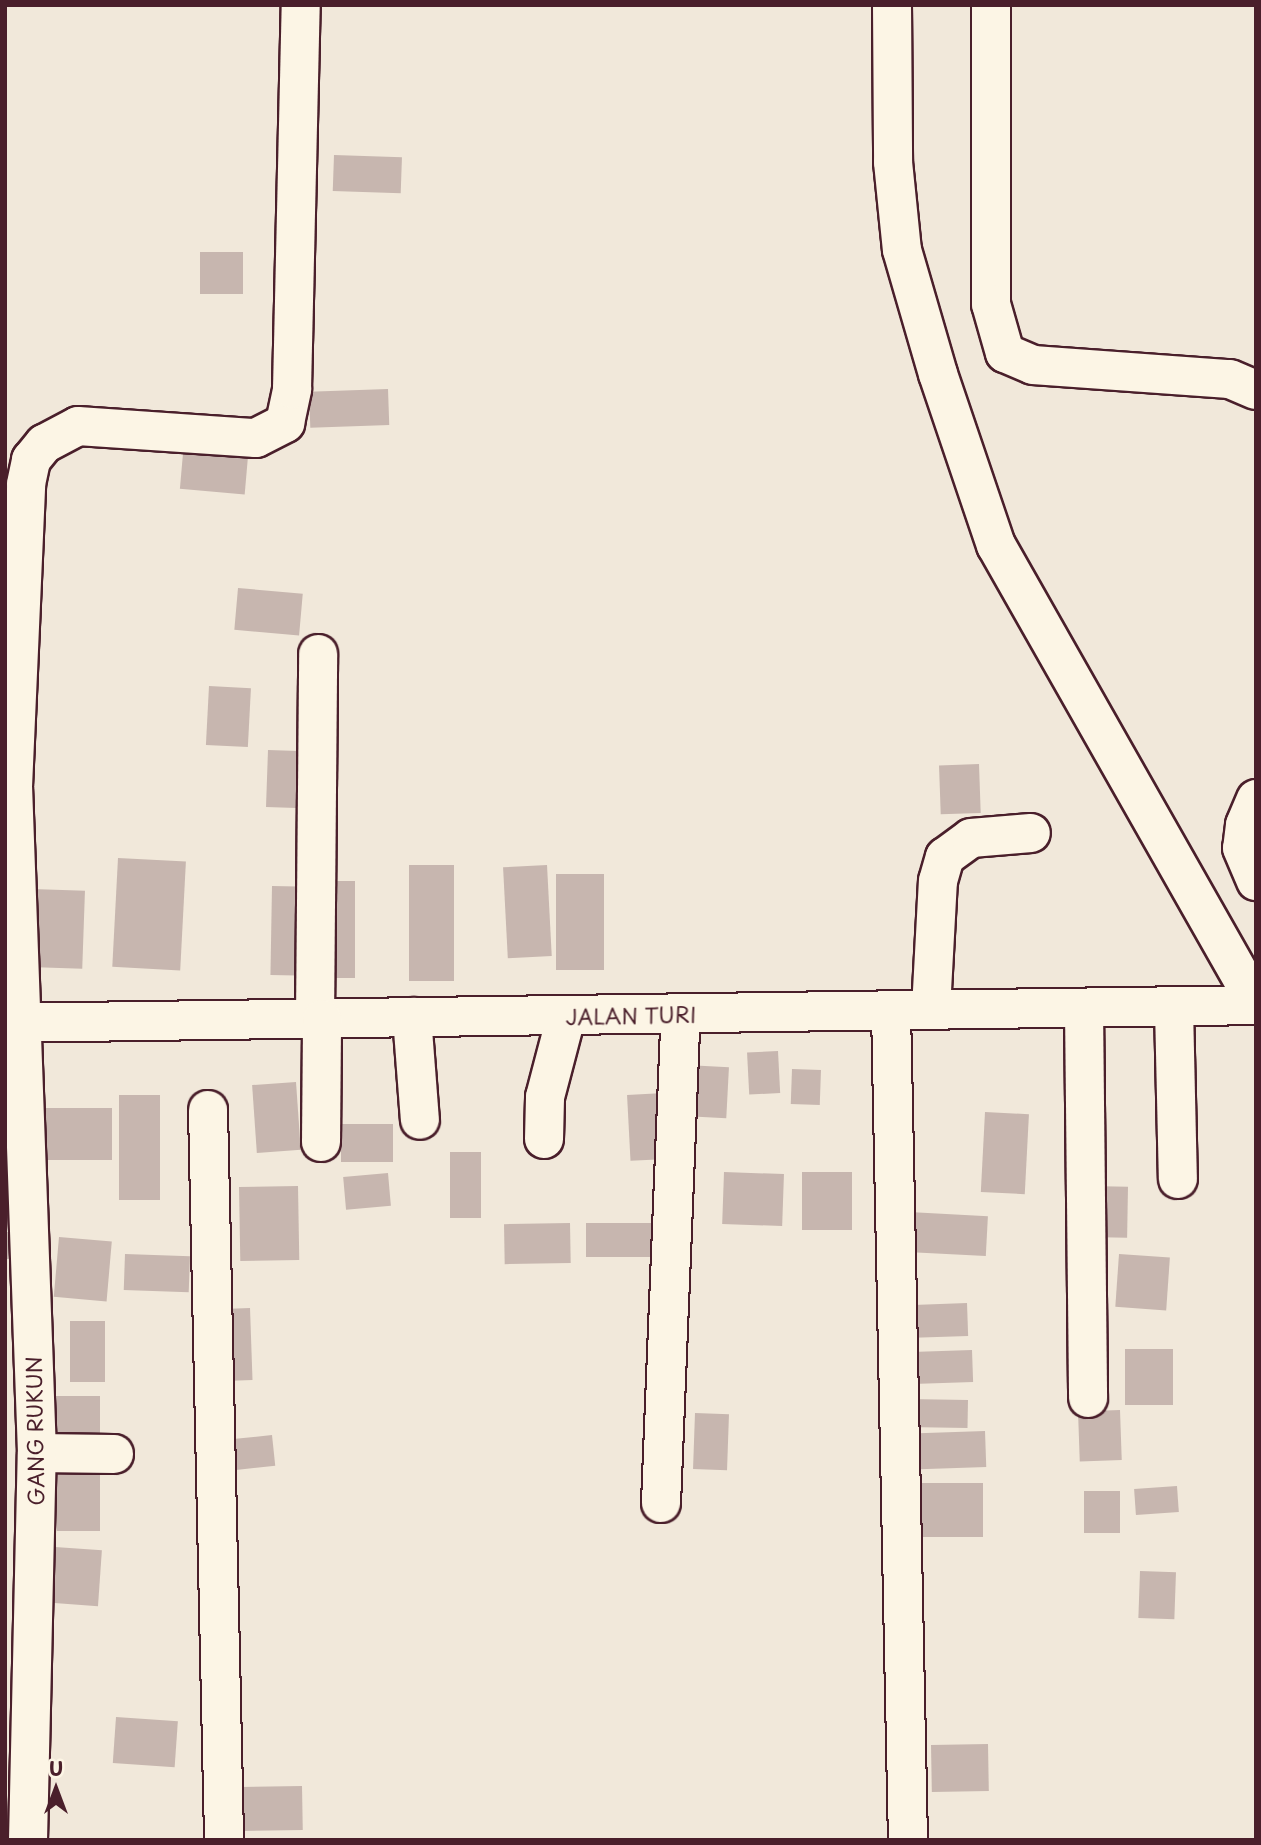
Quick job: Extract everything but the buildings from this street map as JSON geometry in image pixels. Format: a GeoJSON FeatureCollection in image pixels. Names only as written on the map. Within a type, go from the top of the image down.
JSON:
{"type":"FeatureCollection","features":[{"type":"Feature","properties":{"kind":"street","name":"GANG RUKUN"},"geometry":{"type":"LineString","coordinates":[[28,1840],[37,1453],[14,1023],[13,748],[31,460],[44,444],[78,426],[256,438],[285,424],[292,389],[301,5]]}},
{"type":"Feature","properties":{"kind":"street"},"geometry":{"type":"LineString","coordinates":[[892,5],[892,162],[902,250],[938,374],[996,544],[1256,1004]]}},
{"type":"Feature","properties":{"kind":"street"},"geometry":{"type":"LineString","coordinates":[[991,5],[991,304],[1005,353],[1033,365],[1230,379],[1256,390]]}},
{"type":"Feature","properties":{"kind":"street"},"geometry":{"type":"LineString","coordinates":[[318,654],[318,1018],[321,1142]]}},
{"type":"Feature","properties":{"kind":"street"},"geometry":{"type":"LineString","coordinates":[[1256,799],[1242,848],[1256,881]]}},
{"type":"Feature","properties":{"kind":"street"},"geometry":{"type":"LineString","coordinates":[[931,1009],[938,881],[945,857],[971,838],[1031,833]]}},
{"type":"Feature","properties":{"kind":"street","name":"JALAN TURI"},"geometry":{"type":"LineString","coordinates":[[14,1023],[566,1017],[931,1009],[1174,1008],[1256,1004]]}},
{"type":"Feature","properties":{"kind":"street"},"geometry":{"type":"LineString","coordinates":[[1174,1008],[1178,1180]]}},
{"type":"Feature","properties":{"kind":"street"},"geometry":{"type":"LineString","coordinates":[[1084,1009],[1088,1398]]}},
{"type":"Feature","properties":{"kind":"street"},"geometry":{"type":"LineString","coordinates":[[891,1010],[908,1840]]}},
{"type":"Feature","properties":{"kind":"street"},"geometry":{"type":"LineString","coordinates":[[662,1503],[681,1014]]}},
{"type":"Feature","properties":{"kind":"street"},"geometry":{"type":"LineString","coordinates":[[412,1017],[420,1120]]}},
{"type":"Feature","properties":{"kind":"street"},"geometry":{"type":"LineString","coordinates":[[544,1139],[545,1097],[566,1017]]}},
{"type":"Feature","properties":{"kind":"street"},"geometry":{"type":"LineString","coordinates":[[208,1110],[224,1840]]}},
{"type":"Feature","properties":{"kind":"street"},"geometry":{"type":"LineString","coordinates":[[37,1453],[114,1454]]}}]}
